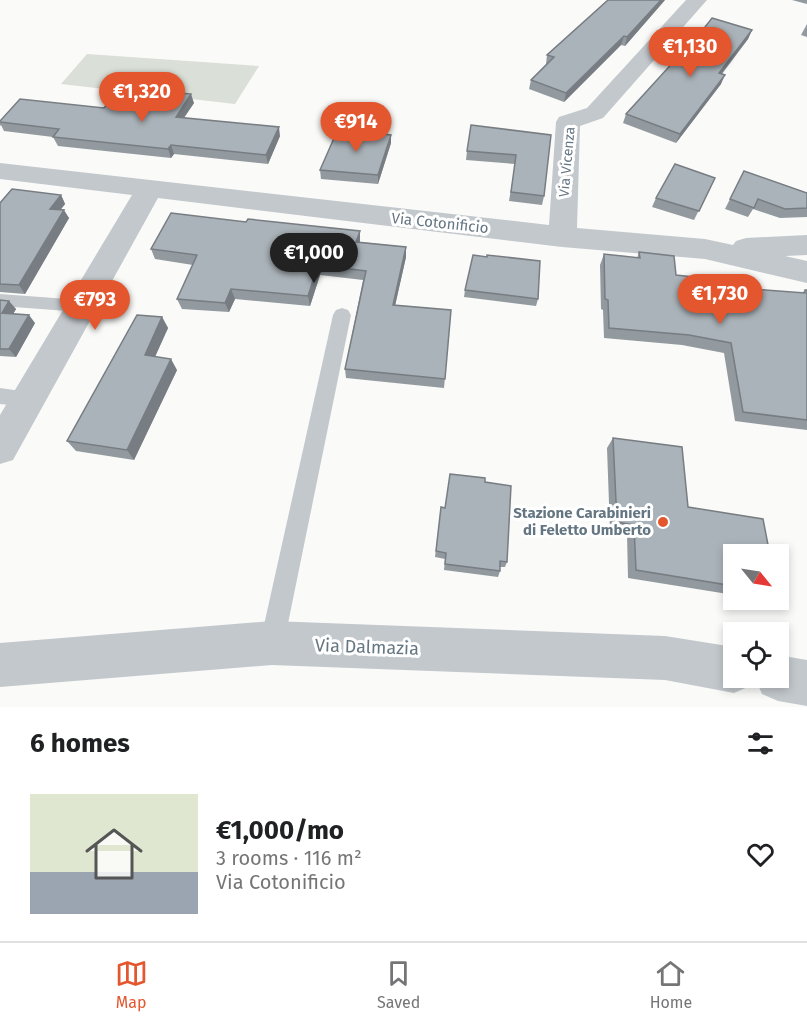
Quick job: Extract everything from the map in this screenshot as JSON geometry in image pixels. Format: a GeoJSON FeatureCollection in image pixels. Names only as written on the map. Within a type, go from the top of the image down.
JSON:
{"type":"FeatureCollection","features":[{"type":"Feature","properties":{"kind":"street","name":"Via Vicenza"},"geometry":{"type":"LineString","coordinates":[[562,237],[568,122],[595,113],[697,0]]}},
{"type":"Feature","properties":{"kind":"street","name":"Via Cotonificio"},"geometry":{"type":"LineString","coordinates":[[0,171],[562,237],[705,249],[807,273]]}},
{"type":"Feature","properties":{"kind":"street"},"geometry":{"type":"LineString","coordinates":[[0,448],[14,398],[81,306],[149,190]]}},
{"type":"Feature","properties":{"kind":"street"},"geometry":{"type":"LineString","coordinates":[[705,249],[807,245]]}},
{"type":"Feature","properties":{"kind":"street","name":"Via Dalmazia"},"geometry":{"type":"LineString","coordinates":[[0,665],[272,644],[665,658],[723,668]]}},
{"type":"Feature","properties":{"kind":"street"},"geometry":{"type":"LineString","coordinates":[[789,680],[807,683]]}},
{"type":"Feature","properties":{"kind":"lane"},"geometry":{"type":"LineString","coordinates":[[0,300],[81,306]]}},
{"type":"Feature","properties":{"kind":"lane"},"geometry":{"type":"LineString","coordinates":[[272,644],[342,315]]}},
{"type":"Feature","properties":{"kind":"shaded area"},"geometry":{"type":"Polygon","coordinates":[[[87,54],[259,66],[235,104],[61,84],[87,54]]]}},
{"type":"Feature","properties":{"kind":"building"},"geometry":{"type":"Polygon","coordinates":[[[608,0],[661,0],[627,37],[624,36],[566,93],[531,80],[554,57],[547,55],[608,0]]]}},
{"type":"Feature","properties":{"kind":"building"},"geometry":{"type":"Polygon","coordinates":[[[712,18],[752,30],[719,73],[725,75],[680,134],[626,114],[676,59],[679,60],[712,18]]]}},
{"type":"Feature","properties":{"kind":"building"},"geometry":{"type":"Polygon","coordinates":[[[121,87],[191,94],[176,117],[279,127],[266,155],[171,145],[168,149],[53,137],[59,129],[0,122],[20,99],[104,108],[121,87]]]}},
{"type":"Feature","properties":{"kind":"building"},"geometry":{"type":"Polygon","coordinates":[[[471,125],[551,135],[544,196],[511,192],[516,155],[467,151],[471,125]]]}},
{"type":"Feature","properties":{"kind":"building"},"geometry":{"type":"Polygon","coordinates":[[[338,129],[391,135],[378,175],[320,170],[338,129]]]}},
{"type":"Feature","properties":{"kind":"building"},"geometry":{"type":"Polygon","coordinates":[[[675,164],[715,178],[699,211],[656,198],[675,164]]]}},
{"type":"Feature","properties":{"kind":"building"},"geometry":{"type":"Polygon","coordinates":[[[744,171],[807,193],[807,208],[785,209],[758,199],[754,208],[730,199],[744,171]]]}},
{"type":"Feature","properties":{"kind":"building"},"geometry":{"type":"Polygon","coordinates":[[[12,189],[61,195],[50,209],[64,210],[19,285],[0,284],[0,203],[12,189]]]}},
{"type":"Feature","properties":{"kind":"building"},"geometry":{"type":"Polygon","coordinates":[[[171,213],[246,222],[248,219],[360,231],[356,242],[406,247],[393,305],[451,310],[445,379],[345,369],[366,271],[318,265],[308,296],[231,289],[225,303],[177,299],[197,255],[151,249],[171,213]]]}},
{"type":"Feature","properties":{"kind":"building"},"geometry":{"type":"Polygon","coordinates":[[[639,252],[674,256],[676,275],[749,283],[750,289],[805,293],[807,290],[807,420],[743,412],[731,343],[689,335],[609,328],[608,300],[605,299],[604,254],[640,258],[639,252]]]}},
{"type":"Feature","properties":{"kind":"building"},"geometry":{"type":"Polygon","coordinates":[[[473,255],[540,261],[538,299],[465,290],[473,255]]]}},
{"type":"Feature","properties":{"kind":"building"},"geometry":{"type":"Polygon","coordinates":[[[0,300],[9,301],[2,313],[29,315],[9,349],[0,349],[0,300]]]}},
{"type":"Feature","properties":{"kind":"building"},"geometry":{"type":"Polygon","coordinates":[[[137,315],[162,317],[145,355],[171,359],[127,450],[67,441],[137,315]]]}},
{"type":"Feature","properties":{"kind":"building","name":"Stazione Carabinieri di Feletto Umberto"},"geometry":{"type":"Polygon","coordinates":[[[613,438],[682,447],[688,507],[763,519],[768,544],[723,544],[723,584],[636,570],[634,525],[617,522],[613,438]]]}},
{"type":"Feature","properties":{"kind":"building"},"geometry":{"type":"Polygon","coordinates":[[[450,474],[485,478],[485,482],[511,486],[507,562],[500,561],[500,571],[445,564],[446,553],[436,551],[441,507],[445,508],[450,474]]]}},
{"type":"Feature","properties":{"kind":"place","name":"Stazione Carabinieri di Feletto Umberto"},"geometry":{"type":"Point","coordinates":[663,522]}}]}
